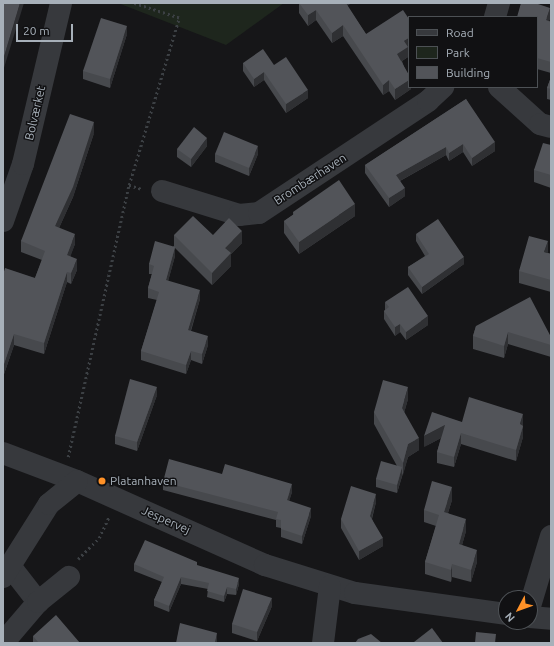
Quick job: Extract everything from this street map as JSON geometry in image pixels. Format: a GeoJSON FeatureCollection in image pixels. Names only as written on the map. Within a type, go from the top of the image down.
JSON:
{"type":"FeatureCollection","features":[{"type":"Feature","properties":{"kind":"street","name":"Bolværket"},"geometry":{"type":"LineString","coordinates":[[3,221],[23,164],[61,3]]}},
{"type":"Feature","properties":{"kind":"street"},"geometry":{"type":"LineString","coordinates":[[495,16],[499,3]]}},
{"type":"Feature","properties":{"kind":"street","name":"Brombærhaven"},"geometry":{"type":"LineString","coordinates":[[162,191],[239,215],[259,213],[428,101],[442,88]]}},
{"type":"Feature","properties":{"kind":"street"},"geometry":{"type":"LineString","coordinates":[[500,88],[540,124],[551,128]]}},
{"type":"Feature","properties":{"kind":"street","name":"Jespervej"},"geometry":{"type":"LineString","coordinates":[[3,453],[117,498],[265,565],[330,586],[386,600],[498,613]]}},
{"type":"Feature","properties":{"kind":"street"},"geometry":{"type":"LineString","coordinates":[[38,602],[6,572],[50,504],[77,481]]}},
{"type":"Feature","properties":{"kind":"street"},"geometry":{"type":"LineString","coordinates":[[535,590],[551,536]]}},
{"type":"Feature","properties":{"kind":"street"},"geometry":{"type":"LineString","coordinates":[[3,642],[38,602],[69,577]]}},
{"type":"Feature","properties":{"kind":"street"},"geometry":{"type":"LineString","coordinates":[[323,643],[330,586]]}},
{"type":"Feature","properties":{"kind":"street"},"geometry":{"type":"LineString","coordinates":[[538,617],[551,618]]}},
{"type":"Feature","properties":{"kind":"path"},"geometry":{"type":"LineString","coordinates":[[77,481],[67,461],[98,314],[129,185],[179,18],[133,3]]}},
{"type":"Feature","properties":{"kind":"path"},"geometry":{"type":"LineString","coordinates":[[69,577],[68,568],[99,538],[117,498]]}},
{"type":"Feature","properties":{"kind":"green space"},"geometry":{"type":"Polygon","coordinates":[[[118,3],[284,3],[226,45],[118,3]]]}},
{"type":"Feature","properties":{"kind":"building"},"geometry":{"type":"Polygon","coordinates":[[[3,3],[20,3],[3,60],[3,3]]]}},
{"type":"Feature","properties":{"kind":"building"},"geometry":{"type":"Polygon","coordinates":[[[299,3],[346,3],[366,34],[403,10],[408,18],[408,39],[404,41],[408,47],[397,54],[408,73],[408,81],[395,89],[389,80],[383,85],[343,25],[332,33],[316,10],[308,15],[299,3]]]}},
{"type":"Feature","properties":{"kind":"building"},"geometry":{"type":"Polygon","coordinates":[[[521,3],[535,3],[550,8],[546,20],[551,22],[551,62],[538,58],[538,16],[517,16],[521,3]]]}},
{"type":"Feature","properties":{"kind":"building"},"geometry":{"type":"Polygon","coordinates":[[[101,18],[127,26],[110,79],[83,71],[101,18]]]}},
{"type":"Feature","properties":{"kind":"building"},"geometry":{"type":"Polygon","coordinates":[[[263,49],[274,65],[286,57],[308,90],[286,104],[264,72],[254,79],[243,63],[263,49]]]}},
{"type":"Feature","properties":{"kind":"building"},"geometry":{"type":"Polygon","coordinates":[[[551,77],[551,89],[547,88],[551,77]]]}},
{"type":"Feature","properties":{"kind":"building"},"geometry":{"type":"Polygon","coordinates":[[[466,99],[495,142],[472,158],[463,144],[449,153],[446,147],[396,175],[405,188],[389,198],[365,165],[466,99]]]}},
{"type":"Feature","properties":{"kind":"building"},"geometry":{"type":"Polygon","coordinates":[[[70,114],[94,122],[73,187],[55,226],[75,234],[67,255],[77,259],[71,273],[67,272],[44,343],[14,334],[3,367],[3,275],[5,268],[35,278],[45,251],[21,241],[70,114]]]}},
{"type":"Feature","properties":{"kind":"building"},"geometry":{"type":"Polygon","coordinates":[[[194,127],[207,138],[191,159],[177,149],[194,127]]]}},
{"type":"Feature","properties":{"kind":"building"},"geometry":{"type":"Polygon","coordinates":[[[224,132],[258,146],[249,168],[215,154],[224,132]]]}},
{"type":"Feature","properties":{"kind":"building"},"geometry":{"type":"Polygon","coordinates":[[[543,143],[551,145],[551,175],[534,170],[543,143]]]}},
{"type":"Feature","properties":{"kind":"building"},"geometry":{"type":"Polygon","coordinates":[[[339,180],[355,204],[299,242],[284,221],[294,214],[293,212],[339,180]]]}},
{"type":"Feature","properties":{"kind":"building"},"geometry":{"type":"Polygon","coordinates":[[[193,216],[213,235],[229,218],[242,231],[225,248],[231,253],[212,273],[174,235],[193,216]]]}},
{"type":"Feature","properties":{"kind":"building"},"geometry":{"type":"Polygon","coordinates":[[[438,219],[464,257],[422,287],[408,267],[429,254],[416,234],[438,219]]]}},
{"type":"Feature","properties":{"kind":"building"},"geometry":{"type":"Polygon","coordinates":[[[529,236],[548,241],[544,252],[551,254],[551,280],[519,271],[529,236]]]}},
{"type":"Feature","properties":{"kind":"building"},"geometry":{"type":"Polygon","coordinates":[[[155,241],[175,247],[166,280],[200,290],[188,330],[208,336],[202,354],[191,351],[186,365],[141,351],[159,292],[148,288],[154,266],[149,264],[155,241]]]}},
{"type":"Feature","properties":{"kind":"building"},"geometry":{"type":"Polygon","coordinates":[[[408,287],[428,316],[406,332],[400,324],[395,327],[384,311],[389,307],[385,302],[408,287]]]}},
{"type":"Feature","properties":{"kind":"building"},"geometry":{"type":"Polygon","coordinates":[[[530,297],[551,337],[551,345],[508,332],[504,346],[473,336],[476,326],[530,297]]]}},
{"type":"Feature","properties":{"kind":"building"},"geometry":{"type":"Polygon","coordinates":[[[130,379],[157,387],[137,442],[115,436],[130,379]]]}},
{"type":"Feature","properties":{"kind":"building"},"geometry":{"type":"Polygon","coordinates":[[[383,380],[408,387],[402,408],[419,438],[408,444],[403,463],[374,412],[383,380]]]}},
{"type":"Feature","properties":{"kind":"building"},"geometry":{"type":"Polygon","coordinates":[[[469,397],[523,414],[520,424],[523,426],[516,450],[461,433],[454,457],[437,452],[445,425],[424,436],[432,412],[462,422],[469,397]]]}},
{"type":"Feature","properties":{"kind":"building"},"geometry":{"type":"Polygon","coordinates":[[[169,459],[222,474],[225,464],[292,484],[287,500],[311,508],[302,536],[281,529],[281,520],[276,519],[278,512],[163,482],[169,459]]]}},
{"type":"Feature","properties":{"kind":"building"},"geometry":{"type":"Polygon","coordinates":[[[381,461],[402,467],[397,485],[376,479],[381,461]]]}},
{"type":"Feature","properties":{"kind":"building"},"geometry":{"type":"Polygon","coordinates":[[[432,481],[452,487],[444,512],[466,519],[459,544],[477,550],[471,570],[452,564],[451,570],[425,562],[439,515],[424,510],[432,481]]]}},
{"type":"Feature","properties":{"kind":"building"},"geometry":{"type":"Polygon","coordinates":[[[351,486],[376,494],[370,516],[383,538],[359,551],[341,519],[351,486]]]}},
{"type":"Feature","properties":{"kind":"building"},"geometry":{"type":"Polygon","coordinates":[[[145,540],[197,562],[197,565],[239,578],[236,589],[227,587],[224,596],[207,591],[209,583],[181,577],[169,606],[154,600],[164,577],[134,564],[145,540]]]}},
{"type":"Feature","properties":{"kind":"building"},"geometry":{"type":"Polygon","coordinates":[[[243,589],[272,598],[257,632],[232,624],[243,589]]]}},
{"type":"Feature","properties":{"kind":"building"},"geometry":{"type":"Polygon","coordinates":[[[56,615],[80,643],[36,643],[38,642],[33,636],[56,615]]]}},
{"type":"Feature","properties":{"kind":"building"},"geometry":{"type":"Polygon","coordinates":[[[180,623],[217,633],[215,643],[176,643],[180,623]]]}},
{"type":"Feature","properties":{"kind":"building"},"geometry":{"type":"Polygon","coordinates":[[[432,628],[443,643],[414,642],[432,628]]]}},
{"type":"Feature","properties":{"kind":"building"},"geometry":{"type":"Polygon","coordinates":[[[476,632],[496,634],[495,643],[475,643],[476,632]]]}},
{"type":"Feature","properties":{"kind":"building"},"geometry":{"type":"Polygon","coordinates":[[[371,634],[382,643],[355,643],[358,639],[371,634]]]}},
{"type":"Feature","properties":{"kind":"place","name":"Platanhaven"},"geometry":{"type":"Point","coordinates":[102,481]}}]}
